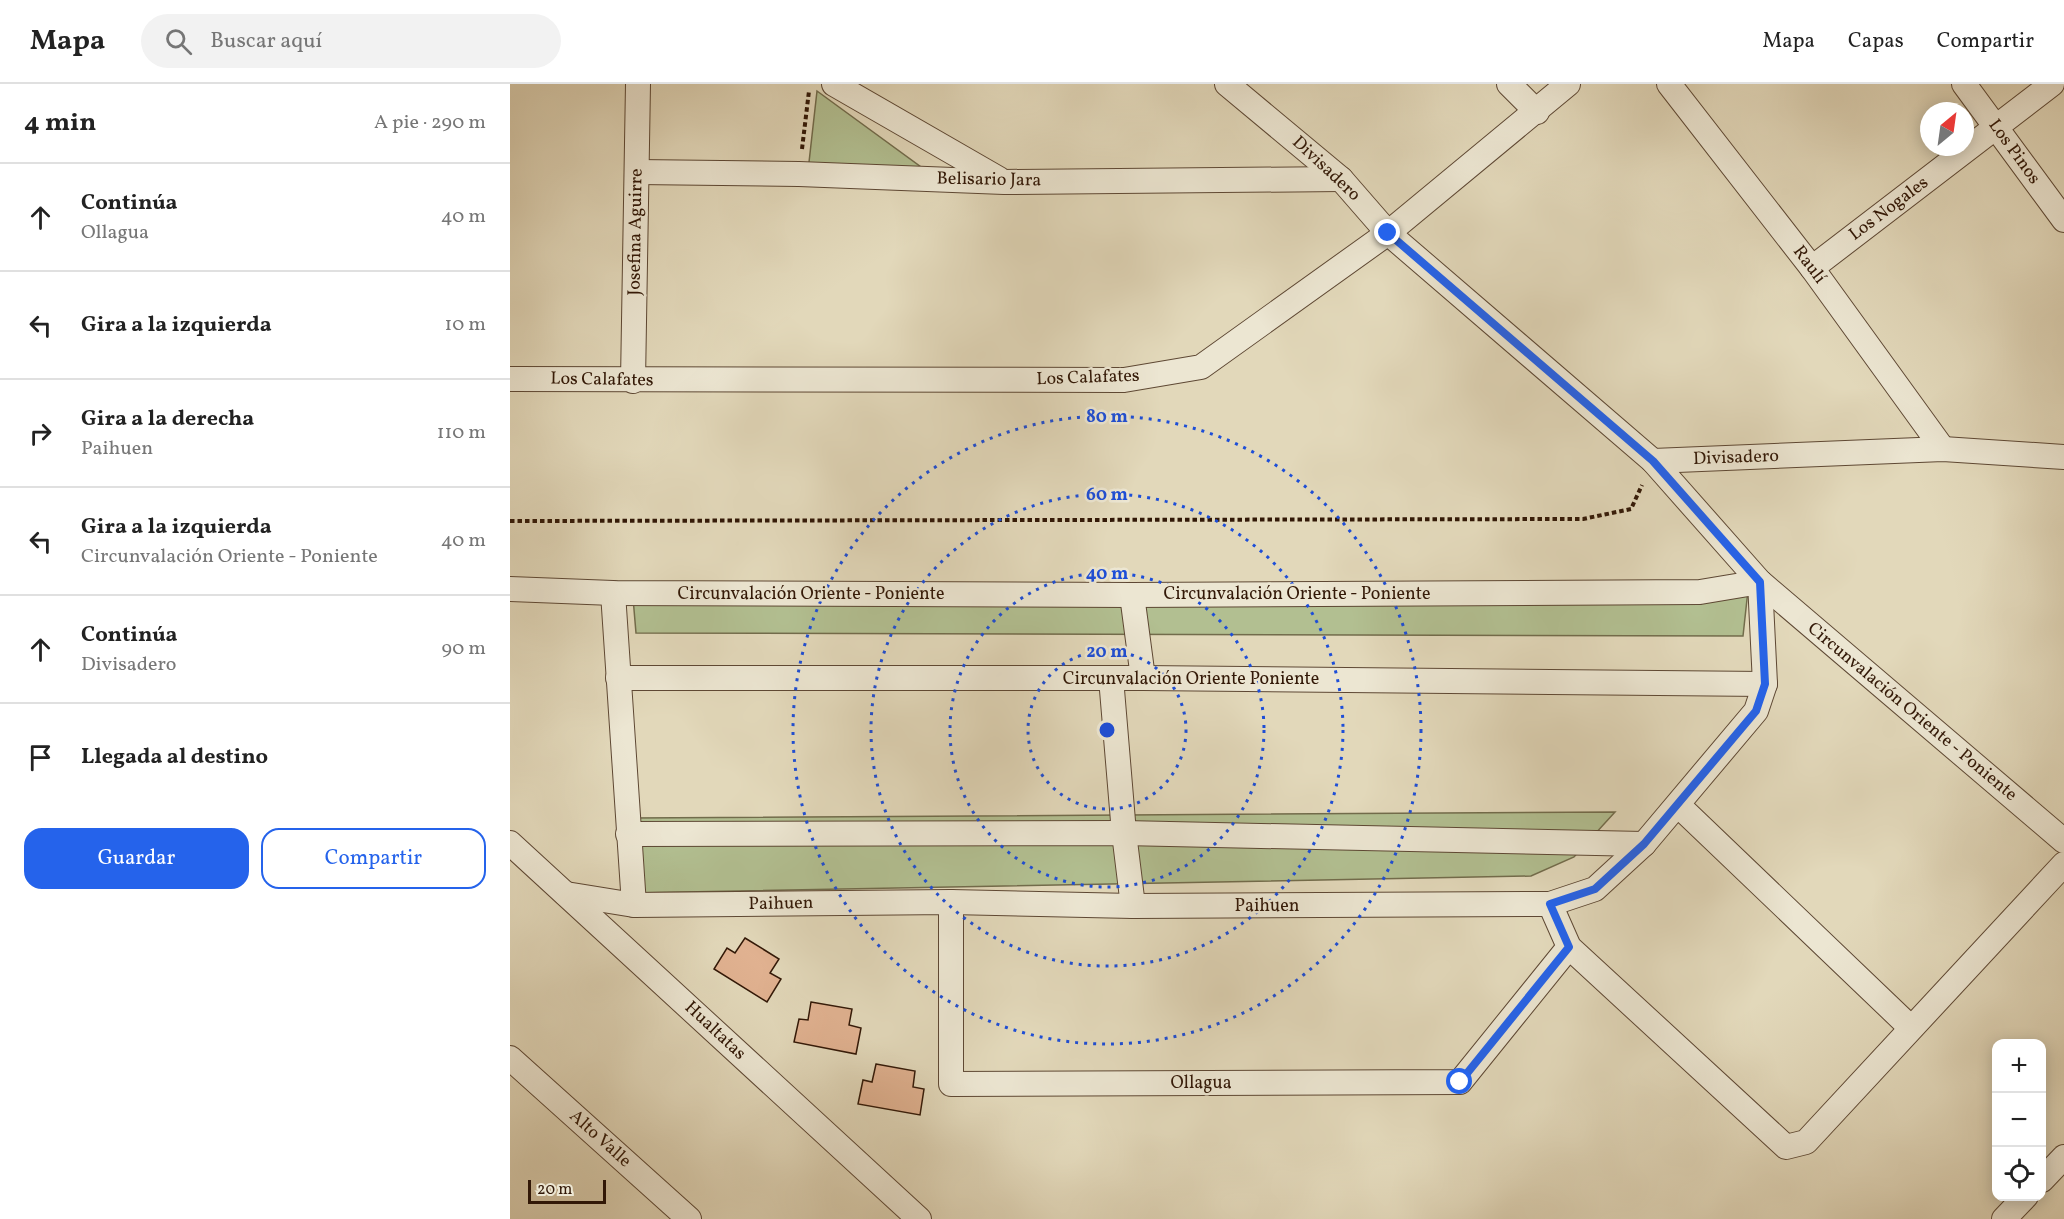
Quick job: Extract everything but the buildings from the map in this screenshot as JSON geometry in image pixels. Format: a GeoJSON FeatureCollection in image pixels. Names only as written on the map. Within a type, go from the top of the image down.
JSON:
{"type":"FeatureCollection","features":[{"type":"Feature","properties":{"kind":"street","name":"Josefina Aguirre"},"geometry":{"type":"LineString","coordinates":[[633,381],[639,84]]}},
{"type":"Feature","properties":{"kind":"street"},"geometry":{"type":"LineString","coordinates":[[834,84],[1004,182]]}},
{"type":"Feature","properties":{"kind":"street","name":"Divisadero"},"geometry":{"type":"LineString","coordinates":[[1227,84],[1341,179],[1388,233],[1653,461],[1943,449],[2064,457]]}},
{"type":"Feature","properties":{"kind":"street"},"geometry":{"type":"LineString","coordinates":[[1509,84],[1537,112]]}},
{"type":"Feature","properties":{"kind":"street","name":"Los Calafates"},"geometry":{"type":"LineString","coordinates":[[510,379],[1124,380],[1201,368],[1388,233],[1537,112],[1568,84]]}},
{"type":"Feature","properties":{"kind":"street","name":"Raulí"},"geometry":{"type":"LineString","coordinates":[[1670,84],[1812,268],[1943,449]]}},
{"type":"Feature","properties":{"kind":"street","name":"Los Pinos"},"geometry":{"type":"LineString","coordinates":[[1964,84],[2064,220]]}},
{"type":"Feature","properties":{"kind":"street","name":"Los Nogales"},"geometry":{"type":"LineString","coordinates":[[1812,268],[2052,84]]}},
{"type":"Feature","properties":{"kind":"street","name":"Belisario Jara"},"geometry":{"type":"LineString","coordinates":[[637,172],[799,174],[1004,182],[1341,179]]}},
{"type":"Feature","properties":{"kind":"street","name":"Circunvalación Oriente - Poniente"},"geometry":{"type":"LineString","coordinates":[[1653,461],[1760,582],[2064,841]]}},
{"type":"Feature","properties":{"kind":"street","name":"Circunvalación Oriente - Poniente"},"geometry":{"type":"LineString","coordinates":[[510,589],[613,593],[1132,595],[1700,592],[1760,582]]}},
{"type":"Feature","properties":{"kind":"street","name":"Paihuen"},"geometry":{"type":"LineString","coordinates":[[566,894],[634,905],[951,902],[1133,906],[1550,904],[1595,889],[1644,844],[1756,711],[1765,684],[1760,582]]}},
{"type":"Feature","properties":{"kind":"street"},"geometry":{"type":"LineString","coordinates":[[613,593],[634,905]]}},
{"type":"Feature","properties":{"kind":"street"},"geometry":{"type":"LineString","coordinates":[[1132,595],[1143,678]]}},
{"type":"Feature","properties":{"kind":"street","name":"Circunvalación Oriente Poniente"},"geometry":{"type":"LineString","coordinates":[[618,678],[1143,678],[1765,684]]}},
{"type":"Feature","properties":{"kind":"street"},"geometry":{"type":"LineString","coordinates":[[1112,678],[1124,833],[1133,906]]}},
{"type":"Feature","properties":{"kind":"street"},"geometry":{"type":"LineString","coordinates":[[1678,805],[1910,1027]]}},
{"type":"Feature","properties":{"kind":"street"},"geometry":{"type":"LineString","coordinates":[[628,834],[1124,833],[1644,844]]}},
{"type":"Feature","properties":{"kind":"street","name":"Hualtatas"},"geometry":{"type":"LineString","coordinates":[[510,843],[919,1219]]}},
{"type":"Feature","properties":{"kind":"street"},"geometry":{"type":"LineString","coordinates":[[1550,904],[1569,947],[1786,1147],[1806,1142],[1910,1027],[2064,864]]}},
{"type":"Feature","properties":{"kind":"street","name":"Ollagua"},"geometry":{"type":"LineString","coordinates":[[951,902],[951,1084],[1460,1082],[1569,947]]}},
{"type":"Feature","properties":{"kind":"street","name":"Alto Valle"},"geometry":{"type":"LineString","coordinates":[[510,1058],[689,1219]]}},
{"type":"Feature","properties":{"kind":"street"},"geometry":{"type":"LineString","coordinates":[[2046,1176],[2064,1157]]}},
{"type":"Feature","properties":{"kind":"street"},"geometry":{"type":"LineString","coordinates":[[2004,1219],[2022,1201]]}},
{"type":"Feature","properties":{"kind":"path"},"geometry":{"type":"LineString","coordinates":[[799,174],[809,84]]}},
{"type":"Feature","properties":{"kind":"path"},"geometry":{"type":"LineString","coordinates":[[510,521],[1583,519],[1631,509],[1653,461]]}},
{"type":"Feature","properties":{"kind":"green space"},"geometry":{"type":"Polygon","coordinates":[[[817,91],[947,186],[807,180],[817,91]]]}},
{"type":"Feature","properties":{"kind":"green space"},"geometry":{"type":"Polygon","coordinates":[[[632,586],[1748,590],[1743,636],[636,633],[632,586]]]}},
{"type":"Feature","properties":{"kind":"green space"},"geometry":{"type":"Polygon","coordinates":[[[1615,812],[1574,857],[1531,876],[631,893],[631,818],[1615,812]]]}},
{"type":"Feature","properties":{"kind":"route"},"geometry":{"type":"LineString","coordinates":[[1388,233],[1653,461],[1760,582],[1765,684],[1756,711],[1644,844],[1595,889],[1550,904],[1569,947],[1460,1082]]}}]}
